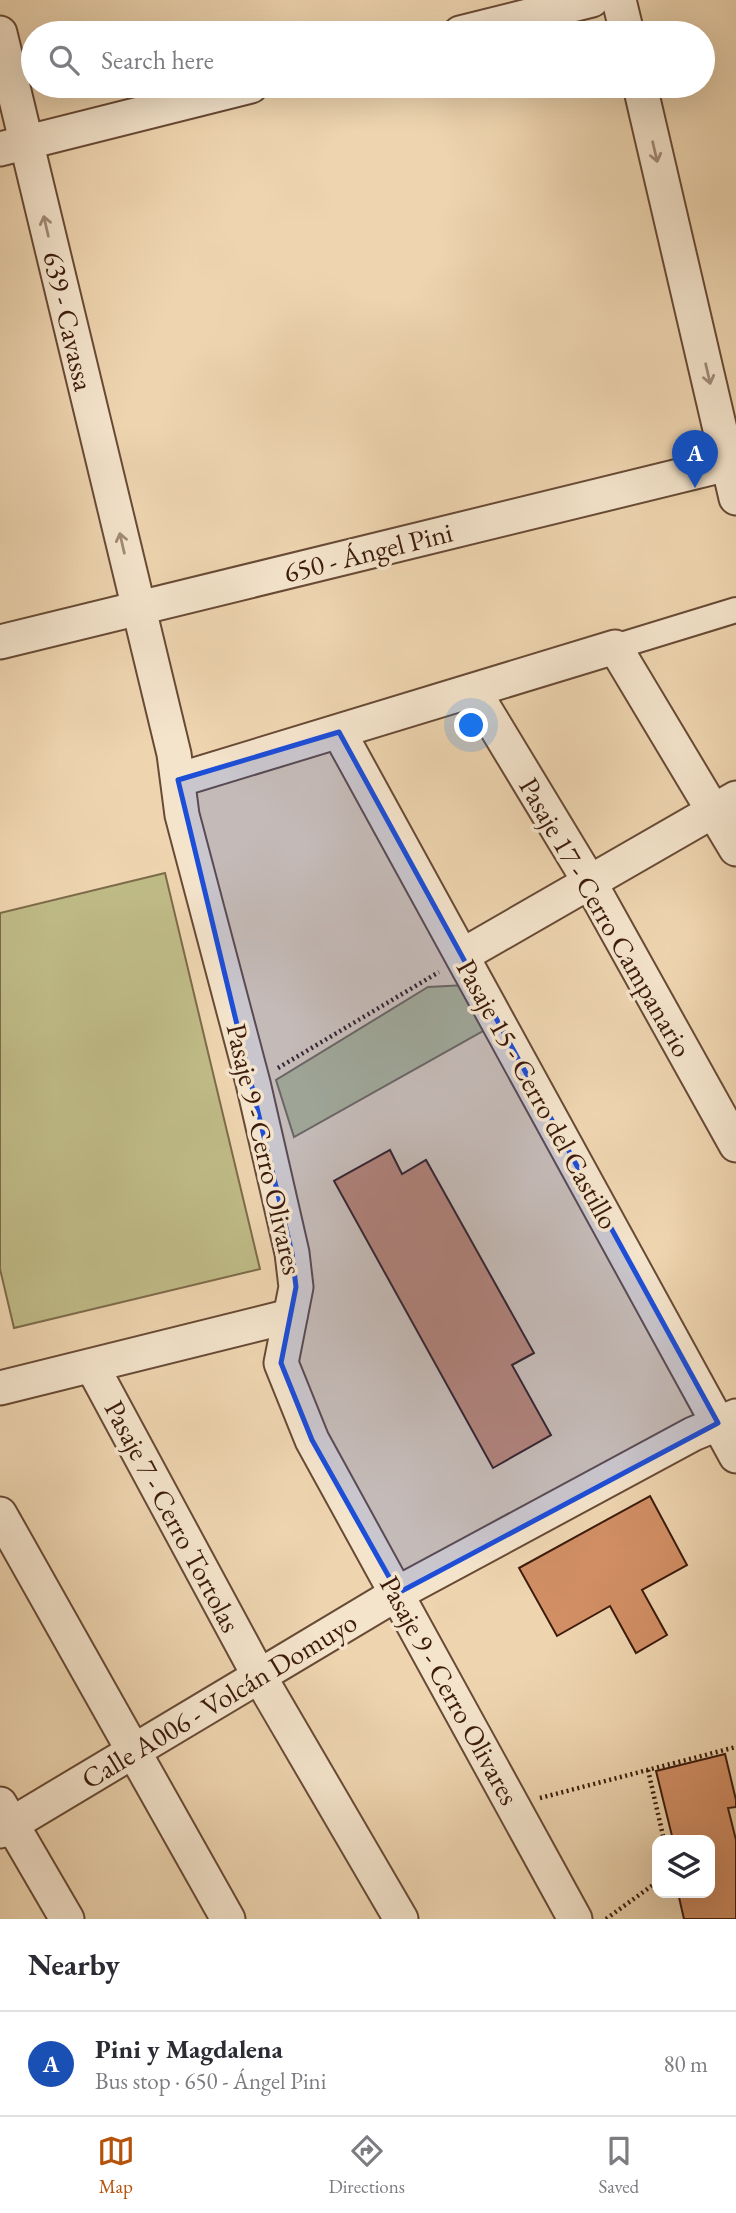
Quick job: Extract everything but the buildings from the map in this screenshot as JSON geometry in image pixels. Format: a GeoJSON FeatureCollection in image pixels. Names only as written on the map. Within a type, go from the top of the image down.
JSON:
{"type":"FeatureCollection","features":[{"type":"Feature","properties":{"kind":"street"},"geometry":{"type":"LineString","coordinates":[[508,21],[593,0]]}},
{"type":"Feature","properties":{"kind":"street"},"geometry":{"type":"LineString","coordinates":[[619,0],[624,21]]}},
{"type":"Feature","properties":{"kind":"street","name":"639 - Cavassa"},"geometry":{"type":"LineString","coordinates":[[0,33],[13,146],[137,609]]}},
{"type":"Feature","properties":{"kind":"street"},"geometry":{"type":"LineString","coordinates":[[13,146],[203,98]]}},
{"type":"Feature","properties":{"kind":"street"},"geometry":{"type":"LineString","coordinates":[[643,98],[733,463],[736,498]]}},
{"type":"Feature","properties":{"kind":"street","name":"650 - Ángel Pini"},"geometry":{"type":"LineString","coordinates":[[0,642],[733,463]]}},
{"type":"Feature","properties":{"kind":"street","name":"Pasaje 9 - Cerro Olivares"},"geometry":{"type":"LineString","coordinates":[[137,609],[178,780],[182,815],[253,1083],[292,1253],[296,1287],[281,1363],[287,1384],[312,1440],[575,1919]]}},
{"type":"Feature","properties":{"kind":"street"},"geometry":{"type":"LineString","coordinates":[[178,780],[736,610]]}},
{"type":"Feature","properties":{"kind":"street"},"geometry":{"type":"LineString","coordinates":[[615,647],[725,804],[736,849]]}},
{"type":"Feature","properties":{"kind":"street","name":"Pasaje 17 - Cerro Campanario"},"geometry":{"type":"LineString","coordinates":[[474,691],[589,881],[736,1145]]}},
{"type":"Feature","properties":{"kind":"street","name":"Pasaje 15 - Cerro del Castillo"},"geometry":{"type":"LineString","coordinates":[[340,732],[463,955],[727,1419],[736,1456]]}},
{"type":"Feature","properties":{"kind":"street"},"geometry":{"type":"LineString","coordinates":[[463,955],[725,804]]}},
{"type":"Feature","properties":{"kind":"street"},"geometry":{"type":"LineString","coordinates":[[0,1388],[93,1368],[290,1316]]}},
{"type":"Feature","properties":{"kind":"street","name":"Pasaje 7 - Cerro Tortolas"},"geometry":{"type":"LineString","coordinates":[[93,1368],[258,1674],[401,1919]]}},
{"type":"Feature","properties":{"kind":"street","name":"Calle A006 - Volcán Domuyo"},"geometry":{"type":"LineString","coordinates":[[4,1819],[132,1753],[258,1674],[398,1593],[727,1419]]}},
{"type":"Feature","properties":{"kind":"street"},"geometry":{"type":"LineString","coordinates":[[0,1514],[132,1753],[228,1919]]}},
{"type":"Feature","properties":{"kind":"street"},"geometry":{"type":"LineString","coordinates":[[4,1819],[67,1919]]}},
{"type":"Feature","properties":{"kind":"path"},"geometry":{"type":"LineString","coordinates":[[253,1083],[463,955]]}},
{"type":"Feature","properties":{"kind":"path"},"geometry":{"type":"LineString","coordinates":[[513,1805],[736,1748]]}},
{"type":"Feature","properties":{"kind":"path"},"geometry":{"type":"LineString","coordinates":[[648,1770],[663,1835]]}},
{"type":"Feature","properties":{"kind":"path"},"geometry":{"type":"LineString","coordinates":[[606,1919],[652,1886]]}},
{"type":"Feature","properties":{"kind":"highlighted area"},"geometry":{"type":"Polygon","coordinates":[[[339,732],[718,1423],[398,1593],[312,1440],[281,1363],[296,1287],[292,1253],[178,780],[339,732]]]}},
{"type":"Feature","properties":{"kind":"shaded area"},"geometry":{"type":"Polygon","coordinates":[[[165,873],[260,1269],[14,1328],[0,1269],[0,913],[165,873]]]}},
{"type":"Feature","properties":{"kind":"shaded area"},"geometry":{"type":"Polygon","coordinates":[[[466,985],[490,1027],[294,1137],[276,1080],[428,987],[466,985]]]}},
{"type":"Feature","properties":{"kind":"place","name":"Pini y Magdalena"},"geometry":{"type":"Point","coordinates":[695,488]}}]}
